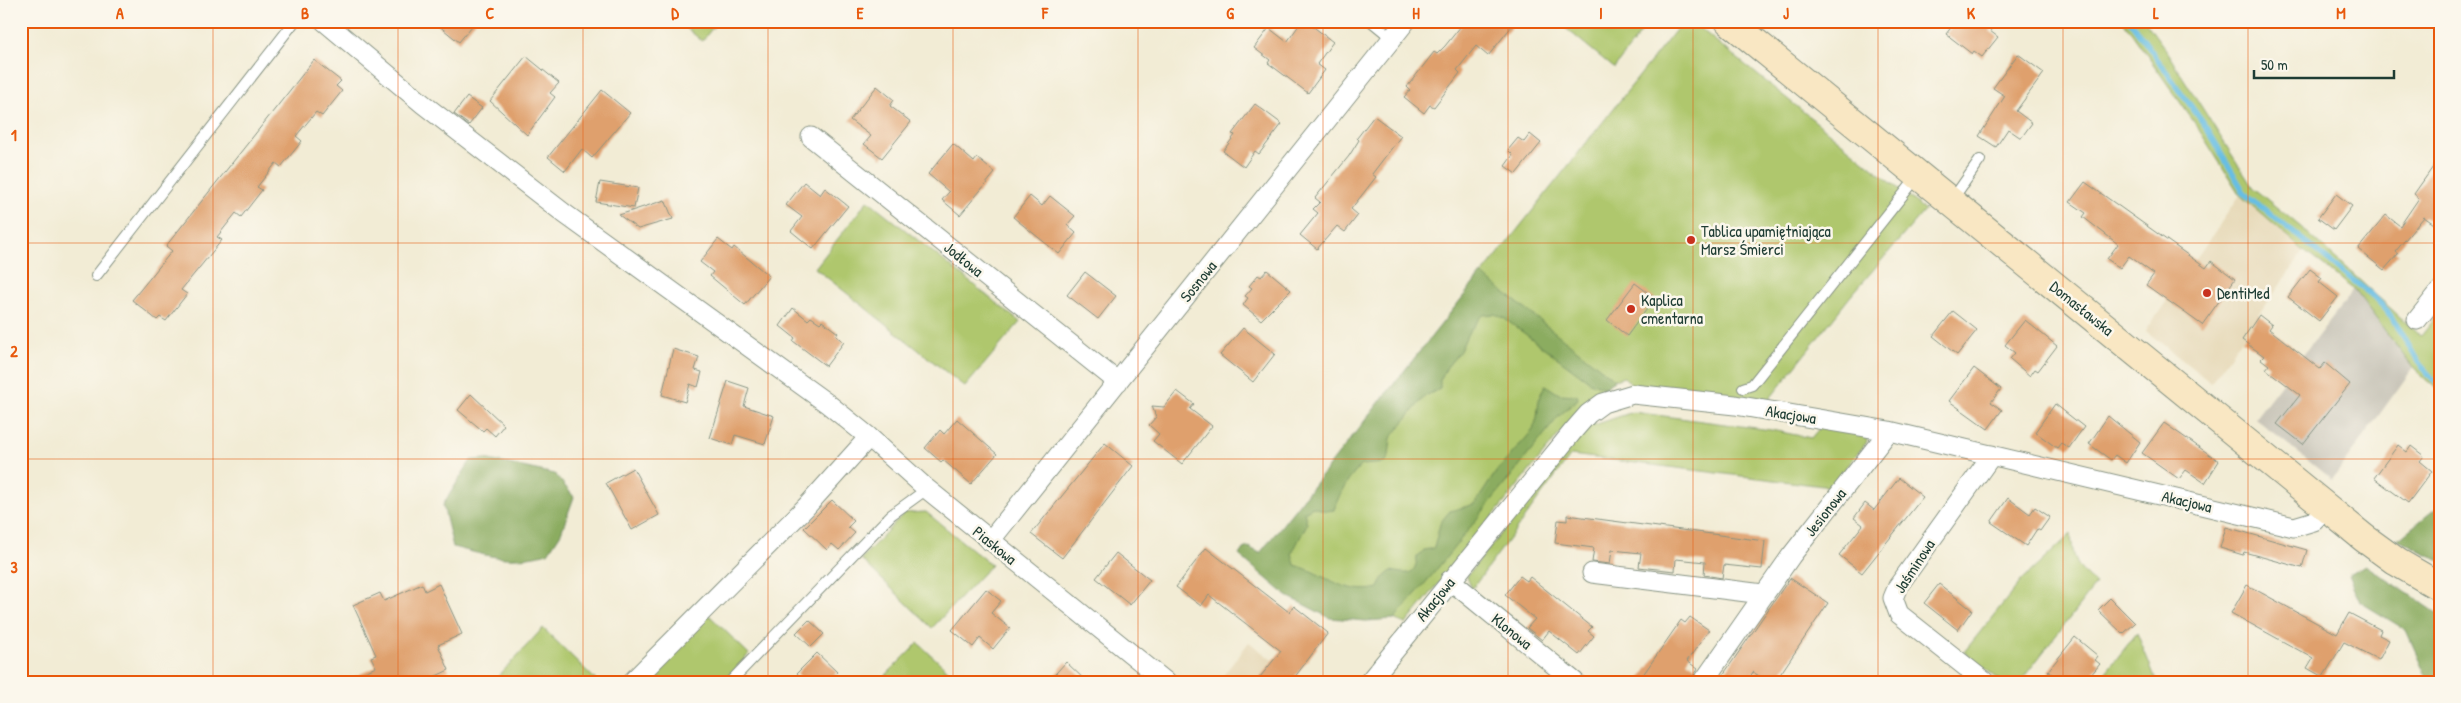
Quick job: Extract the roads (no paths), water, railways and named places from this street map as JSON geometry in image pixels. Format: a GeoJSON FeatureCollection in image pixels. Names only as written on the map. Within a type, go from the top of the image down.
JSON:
{"type":"FeatureCollection","features":[{"type":"Feature","properties":{"kind":"street","name":"Piaskowa"},"geometry":{"type":"LineString","coordinates":[[324,21],[423,104],[565,214],[828,404],[869,436],[927,489],[1166,682]]}},
{"type":"Feature","properties":{"kind":"street","name":"Sosnowa"},"geometry":{"type":"LineString","coordinates":[[990,541],[1406,21]]}},
{"type":"Feature","properties":{"kind":"street","name":"Domasławska"},"geometry":{"type":"LineString","coordinates":[[1732,22],[2327,507],[2398,562],[2440,587]]}},
{"type":"Feature","properties":{"kind":"street","name":"Jodłowa"},"geometry":{"type":"LineString","coordinates":[[811,137],[1118,382]]}},
{"type":"Feature","properties":{"kind":"street"},"geometry":{"type":"LineString","coordinates":[[2417,320],[2440,291]]}},
{"type":"Feature","properties":{"kind":"street","name":"Akacjowa"},"geometry":{"type":"LineString","coordinates":[[1369,682],[1450,580],[1574,430],[1595,408],[1617,398],[1633,394],[1735,405],[1889,431],[2294,527],[2314,521],[2327,507]]}},
{"type":"Feature","properties":{"kind":"street","name":"Jesionowa"},"geometry":{"type":"LineString","coordinates":[[1703,682],[1791,556],[1889,431]]}},
{"type":"Feature","properties":{"kind":"street"},"geometry":{"type":"LineString","coordinates":[[632,682],[806,507],[869,436]]}},
{"type":"Feature","properties":{"kind":"street","name":"Jaśminowa"},"geometry":{"type":"LineString","coordinates":[[1985,682],[1898,614],[1893,598],[1898,586],[1992,455]]}},
{"type":"Feature","properties":{"kind":"street"},"geometry":{"type":"LineString","coordinates":[[1592,573],[1763,594]]}},
{"type":"Feature","properties":{"kind":"street","name":"Klonowa"},"geometry":{"type":"LineString","coordinates":[[1450,580],[1575,682]]}},
{"type":"Feature","properties":{"kind":"lane"},"geometry":{"type":"LineString","coordinates":[[96,276],[295,21]]}},
{"type":"Feature","properties":{"kind":"lane"},"geometry":{"type":"LineString","coordinates":[[1371,21],[1393,39]]}},
{"type":"Feature","properties":{"kind":"lane"},"geometry":{"type":"LineString","coordinates":[[1951,201],[1980,160]]}},
{"type":"Feature","properties":{"kind":"lane"},"geometry":{"type":"LineString","coordinates":[[1743,388],[1752,385],[1918,175]]}},
{"type":"Feature","properties":{"kind":"lane"},"geometry":{"type":"LineString","coordinates":[[730,682],[890,515],[927,489]]}},
{"type":"Feature","properties":{"kind":"waterway"},"geometry":{"type":"LineString","coordinates":[[2130,21],[2206,127],[2245,194],[2374,297],[2392,316],[2418,362],[2440,387]]}},
{"type":"Feature","properties":{"kind":"place","name":"Tablica upamiętniająca Marsz Śmierci"},"geometry":{"type":"Point","coordinates":[1691,240]}},
{"type":"Feature","properties":{"kind":"place","name":"DentiMed"},"geometry":{"type":"Point","coordinates":[2207,293]}},
{"type":"Feature","properties":{"kind":"place","name":"Kaplica cmentarna"},"geometry":{"type":"Point","coordinates":[1631,309]}}]}
